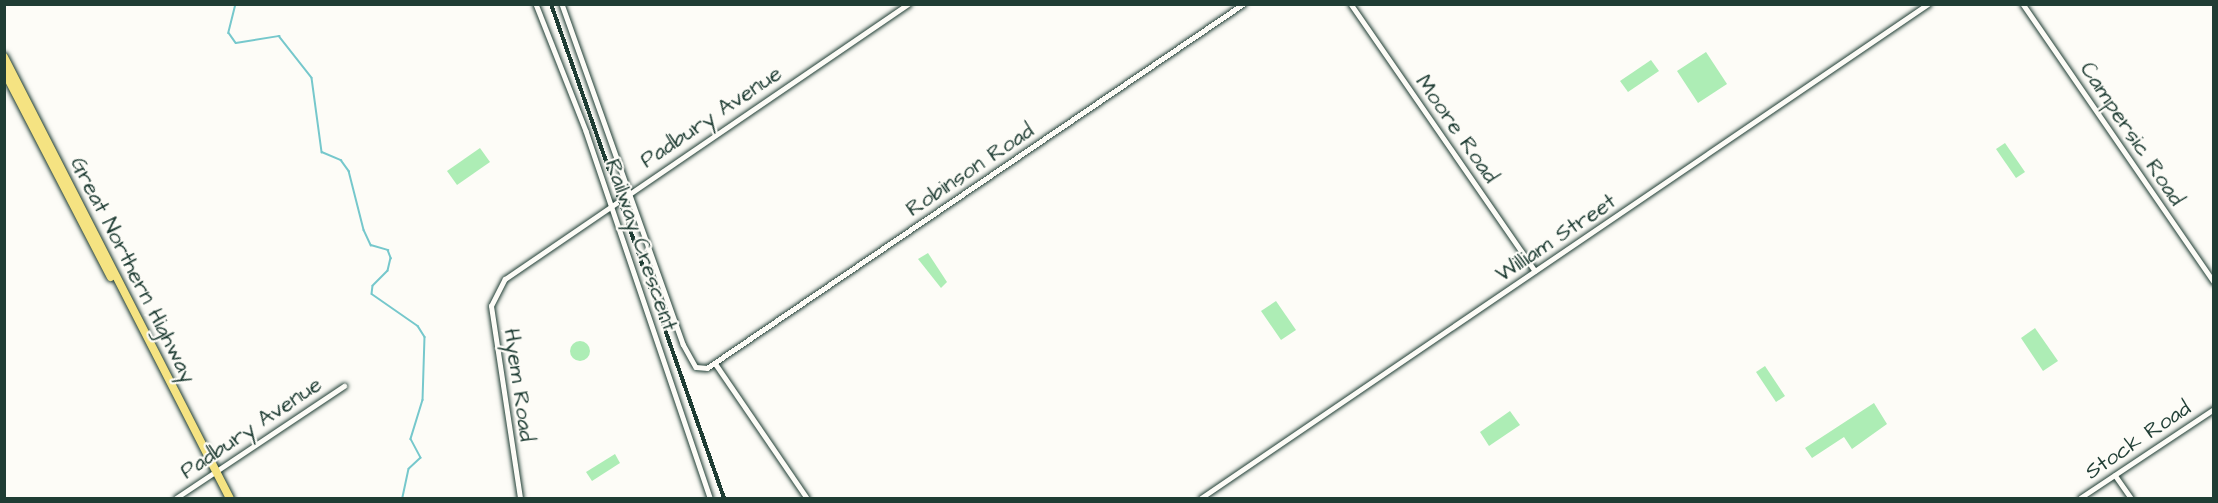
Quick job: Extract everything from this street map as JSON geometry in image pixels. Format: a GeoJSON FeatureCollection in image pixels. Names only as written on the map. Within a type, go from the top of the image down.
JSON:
{"type":"FeatureCollection","features":[{"type":"Feature","properties":{"kind":"highway","name":"Great Northern Highway"},"geometry":{"type":"LineString","coordinates":[[4,57],[225,498]]}},
{"type":"Feature","properties":{"kind":"highway","name":"Great Northern Highway"},"geometry":{"type":"LineString","coordinates":[[4,71],[214,473],[230,498]]}},
{"type":"Feature","properties":{"kind":"street","name":"Railway Crescent"},"geometry":{"type":"LineString","coordinates":[[536,4],[564,71],[710,498]]}},
{"type":"Feature","properties":{"kind":"street"},"geometry":{"type":"LineString","coordinates":[[562,4],[690,360],[696,367],[715,363],[807,498]]}},
{"type":"Feature","properties":{"kind":"street","name":"Padbury Avenue"},"geometry":{"type":"LineString","coordinates":[[505,279],[609,205],[908,4]]}},
{"type":"Feature","properties":{"kind":"street","name":"Robinson Road"},"geometry":{"type":"LineString","coordinates":[[715,363],[1243,4]]}},
{"type":"Feature","properties":{"kind":"street","name":"Moore Road"},"geometry":{"type":"LineString","coordinates":[[1351,4],[1535,272]]}},
{"type":"Feature","properties":{"kind":"street","name":"William Street"},"geometry":{"type":"LineString","coordinates":[[1201,498],[1928,4]]}},
{"type":"Feature","properties":{"kind":"street","name":"Campersic Road"},"geometry":{"type":"LineString","coordinates":[[2023,4],[2214,282]]}},
{"type":"Feature","properties":{"kind":"street","name":"Hyem Road"},"geometry":{"type":"LineString","coordinates":[[505,279],[491,306],[520,498]]}},
{"type":"Feature","properties":{"kind":"street","name":"Padbury Avenue"},"geometry":{"type":"LineString","coordinates":[[176,498],[344,386]]}},
{"type":"Feature","properties":{"kind":"street","name":"Stock Road"},"geometry":{"type":"LineString","coordinates":[[2080,498],[2214,409]]}},
{"type":"Feature","properties":{"kind":"street"},"geometry":{"type":"LineString","coordinates":[[2115,475],[2131,498]]}},
{"type":"Feature","properties":{"kind":"green space"},"geometry":{"type":"Polygon","coordinates":[[[1706,52],[1727,84],[1698,103],[1677,71],[1706,52]]]}},
{"type":"Feature","properties":{"kind":"green space"},"geometry":{"type":"Polygon","coordinates":[[[1651,60],[1659,71],[1628,92],[1620,81],[1651,60]]]}},
{"type":"Feature","properties":{"kind":"green space"},"geometry":{"type":"Polygon","coordinates":[[[2005,143],[2025,172],[2016,178],[1996,149],[2005,143]]]}},
{"type":"Feature","properties":{"kind":"green space"},"geometry":{"type":"Polygon","coordinates":[[[480,148],[490,162],[457,185],[447,171],[480,148]]]}},
{"type":"Feature","properties":{"kind":"green space"},"geometry":{"type":"Polygon","coordinates":[[[928,253],[947,282],[941,288],[918,259],[928,253]]]}},
{"type":"Feature","properties":{"kind":"green space"},"geometry":{"type":"Polygon","coordinates":[[[1276,301],[1296,330],[1281,340],[1261,311],[1276,301]]]}},
{"type":"Feature","properties":{"kind":"green space"},"geometry":{"type":"Polygon","coordinates":[[[2035,328],[2058,361],[2043,371],[2021,338],[2035,328]]]}},
{"type":"Feature","properties":{"kind":"green space"},"geometry":{"type":"Polygon","coordinates":[[[576,341],[584,341],[590,347],[590,355],[584,361],[576,361],[570,355],[570,347],[576,341]]]}},
{"type":"Feature","properties":{"kind":"green space"},"geometry":{"type":"Polygon","coordinates":[[[1765,366],[1785,396],[1776,402],[1756,372],[1765,366]]]}},
{"type":"Feature","properties":{"kind":"green space"},"geometry":{"type":"Polygon","coordinates":[[[1874,403],[1887,424],[1852,449],[1844,437],[1812,458],[1805,448],[1874,403]]]}},
{"type":"Feature","properties":{"kind":"green space"},"geometry":{"type":"Polygon","coordinates":[[[1510,411],[1520,425],[1489,446],[1480,432],[1510,411]]]}},
{"type":"Feature","properties":{"kind":"green space"},"geometry":{"type":"Polygon","coordinates":[[[615,454],[620,463],[592,481],[586,472],[615,454]]]}},
{"type":"Feature","properties":{"kind":"waterway"},"geometry":{"type":"LineString","coordinates":[[236,4],[229,33],[236,43],[279,36],[312,78],[322,152],[341,160],[349,171],[364,230],[371,245],[388,250],[391,258],[388,271],[373,286],[372,294],[418,326],[425,337],[423,400],[411,439],[421,458],[409,469],[403,498]]}},
{"type":"Feature","properties":{"kind":"railway"},"geometry":{"type":"LineString","coordinates":[[551,4],[724,498]]}}]}
